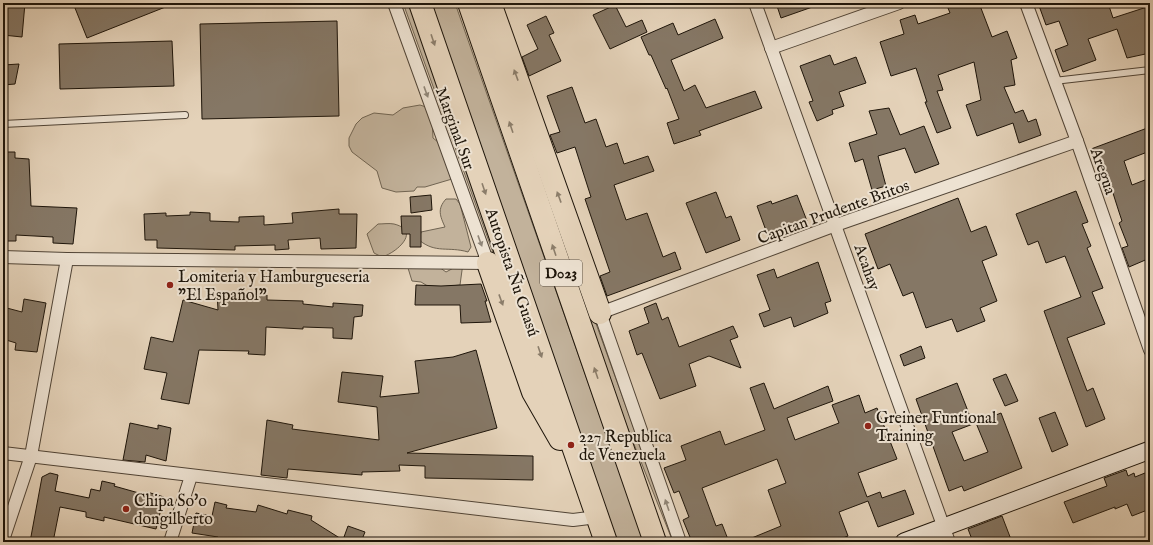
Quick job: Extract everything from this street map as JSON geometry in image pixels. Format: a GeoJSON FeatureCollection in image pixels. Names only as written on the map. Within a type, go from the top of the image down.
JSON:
{"type":"FeatureCollection","features":[{"type":"Feature","properties":{"kind":"highway","name":"Autopista Ñu Guasú"},"geometry":{"type":"LineString","coordinates":[[420,3],[601,532]]}},
{"type":"Feature","properties":{"kind":"highway","name":"D023"},"geometry":{"type":"LineString","coordinates":[[468,3],[655,542]]}},
{"type":"Feature","properties":{"kind":"highway"},"geometry":{"type":"LineString","coordinates":[[490,3],[600,313]]}},
{"type":"Feature","properties":{"kind":"highway"},"geometry":{"type":"LineString","coordinates":[[488,263],[533,392],[582,476]]}},
{"type":"Feature","properties":{"kind":"highway"},"geometry":{"type":"LineString","coordinates":[[606,402],[664,542]]}},
{"type":"Feature","properties":{"kind":"street","name":"Marginal Sur"},"geometry":{"type":"LineString","coordinates":[[394,3],[488,263]]}},
{"type":"Feature","properties":{"kind":"street","name":"Acahay"},"geometry":{"type":"LineString","coordinates":[[755,3],[947,535]]}},
{"type":"Feature","properties":{"kind":"street"},"geometry":{"type":"LineString","coordinates":[[771,48],[899,3]]}},
{"type":"Feature","properties":{"kind":"street","name":"Aregua"},"geometry":{"type":"LineString","coordinates":[[1026,3],[1077,141],[1150,350]]}},
{"type":"Feature","properties":{"kind":"street","name":"Capitan Prudente Britos"},"geometry":{"type":"LineString","coordinates":[[600,313],[836,226],[1077,141]]}},
{"type":"Feature","properties":{"kind":"street"},"geometry":{"type":"LineString","coordinates":[[3,257],[67,260],[488,263]]}},
{"type":"Feature","properties":{"kind":"street"},"geometry":{"type":"LineString","coordinates":[[3,540],[31,456],[67,260]]}},
{"type":"Feature","properties":{"kind":"street"},"geometry":{"type":"LineString","coordinates":[[600,313],[680,542]]}},
{"type":"Feature","properties":{"kind":"street"},"geometry":{"type":"LineString","coordinates":[[904,542],[947,535],[1150,450]]}},
{"type":"Feature","properties":{"kind":"street"},"geometry":{"type":"LineString","coordinates":[[3,453],[573,520],[601,532]]}},
{"type":"Feature","properties":{"kind":"street"},"geometry":{"type":"LineString","coordinates":[[170,542],[191,476]]}},
{"type":"Feature","properties":{"kind":"lane"},"geometry":{"type":"LineString","coordinates":[[1054,81],[1150,70]]}},
{"type":"Feature","properties":{"kind":"lane"},"geometry":{"type":"LineString","coordinates":[[3,124],[185,114]]}},
{"type":"Feature","properties":{"kind":"shaded area"},"geometry":{"type":"Polygon","coordinates":[[[403,3],[409,3],[526,337],[522,333],[403,3]]]}},
{"type":"Feature","properties":{"kind":"shaded area"},"geometry":{"type":"Polygon","coordinates":[[[425,3],[455,3],[644,542],[615,542],[425,3]]]}},
{"type":"Feature","properties":{"kind":"shaded area"},"geometry":{"type":"Polygon","coordinates":[[[480,3],[675,542],[673,542],[592,339],[480,3]]]}},
{"type":"Feature","properties":{"kind":"shaded area"},"geometry":{"type":"Polygon","coordinates":[[[420,105],[429,108],[432,117],[433,138],[438,142],[452,179],[425,187],[417,187],[414,191],[396,192],[382,188],[377,171],[352,152],[349,146],[349,138],[356,124],[362,118],[374,113],[393,115],[403,108],[420,105]]]}},
{"type":"Feature","properties":{"kind":"shaded area"},"geometry":{"type":"Polygon","coordinates":[[[446,199],[456,199],[460,204],[471,247],[468,252],[431,247],[419,240],[421,232],[445,227],[440,209],[446,199]]]}},
{"type":"Feature","properties":{"kind":"shaded area"},"geometry":{"type":"Polygon","coordinates":[[[378,224],[394,224],[402,227],[406,232],[404,242],[394,251],[382,257],[374,253],[367,234],[378,224]]]}},
{"type":"Feature","properties":{"kind":"shaded area"},"geometry":{"type":"Polygon","coordinates":[[[463,263],[460,285],[431,288],[421,282],[412,281],[408,268],[439,267],[446,272],[463,263]]]}},
{"type":"Feature","properties":{"kind":"building"},"geometry":{"type":"Polygon","coordinates":[[[3,3],[25,3],[22,37],[3,35],[3,3]]]}},
{"type":"Feature","properties":{"kind":"building"},"geometry":{"type":"Polygon","coordinates":[[[73,3],[173,3],[173,4],[87,38],[73,3]]]}},
{"type":"Feature","properties":{"kind":"building"},"geometry":{"type":"Polygon","coordinates":[[[776,3],[818,3],[818,5],[781,18],[776,3]]]}},
{"type":"Feature","properties":{"kind":"building"},"geometry":{"type":"Polygon","coordinates":[[[946,3],[979,3],[992,37],[1007,31],[1017,58],[1011,60],[1015,85],[1004,87],[1015,113],[1023,110],[1028,122],[1036,119],[1041,135],[1019,143],[1013,123],[977,136],[966,105],[981,100],[974,62],[938,75],[943,90],[937,91],[951,128],[937,133],[925,102],[927,102],[916,68],[891,76],[880,42],[904,34],[900,20],[915,15],[918,24],[950,13],[946,3]]]}},
{"type":"Feature","properties":{"kind":"building"},"geometry":{"type":"Polygon","coordinates":[[[1038,3],[1108,3],[1113,18],[1150,6],[1150,53],[1127,58],[1117,29],[1088,39],[1096,60],[1063,72],[1055,50],[1068,45],[1059,21],[1046,25],[1038,3]]]}},
{"type":"Feature","properties":{"kind":"building"},"geometry":{"type":"Polygon","coordinates":[[[615,5],[626,27],[642,20],[647,32],[610,49],[593,15],[615,5]]]}},
{"type":"Feature","properties":{"kind":"building"},"geometry":{"type":"Polygon","coordinates":[[[546,16],[554,33],[549,35],[561,61],[529,76],[522,57],[538,49],[527,25],[546,16]]]}},
{"type":"Feature","properties":{"kind":"building"},"geometry":{"type":"Polygon","coordinates":[[[715,19],[723,38],[671,60],[684,91],[695,85],[706,108],[755,91],[762,108],[699,131],[701,135],[674,144],[667,123],[679,119],[667,88],[666,89],[651,55],[649,55],[641,37],[673,23],[678,35],[715,19]]]}},
{"type":"Feature","properties":{"kind":"building"},"geometry":{"type":"Polygon","coordinates":[[[337,21],[339,116],[202,119],[200,24],[337,21]]]}},
{"type":"Feature","properties":{"kind":"building"},"geometry":{"type":"Polygon","coordinates":[[[172,41],[174,86],[60,89],[59,44],[172,41]]]}},
{"type":"Feature","properties":{"kind":"building"},"geometry":{"type":"Polygon","coordinates":[[[830,55],[834,65],[856,57],[866,83],[839,92],[844,106],[832,110],[833,114],[817,121],[809,102],[813,101],[800,66],[830,55]]]}},
{"type":"Feature","properties":{"kind":"building"},"geometry":{"type":"Polygon","coordinates":[[[19,64],[15,84],[3,85],[3,65],[19,64]]]}},
{"type":"Feature","properties":{"kind":"building"},"geometry":{"type":"Polygon","coordinates":[[[572,87],[585,123],[596,119],[606,147],[617,143],[624,164],[648,156],[654,171],[614,185],[626,220],[647,213],[663,257],[675,252],[681,269],[607,296],[600,276],[610,272],[585,199],[591,197],[575,147],[557,153],[550,135],[560,132],[547,96],[572,87]]]}},
{"type":"Feature","properties":{"kind":"building"},"geometry":{"type":"Polygon","coordinates":[[[889,108],[900,135],[924,126],[939,164],[915,173],[905,148],[878,156],[886,186],[872,190],[863,159],[855,162],[849,143],[877,134],[869,111],[889,108]]]}},
{"type":"Feature","properties":{"kind":"building"},"geometry":{"type":"Polygon","coordinates":[[[1150,127],[1150,151],[1124,161],[1132,185],[1150,178],[1150,258],[1129,267],[1122,248],[1128,246],[1119,223],[1122,221],[1105,168],[1099,170],[1091,149],[1150,127]]]}},
{"type":"Feature","properties":{"kind":"building"},"geometry":{"type":"Polygon","coordinates":[[[3,152],[15,152],[15,158],[29,159],[31,206],[77,208],[73,244],[53,243],[53,237],[16,235],[16,241],[3,241],[3,152]]]}},
{"type":"Feature","properties":{"kind":"building"},"geometry":{"type":"Polygon","coordinates":[[[1076,191],[1088,222],[1082,224],[1091,246],[1087,248],[1103,288],[1092,292],[1105,324],[1067,338],[1087,391],[1093,388],[1105,419],[1086,427],[1044,311],[1081,297],[1065,256],[1046,263],[1038,241],[1028,245],[1016,214],[1076,191]]]}},
{"type":"Feature","properties":{"kind":"building"},"geometry":{"type":"Polygon","coordinates":[[[716,192],[726,218],[731,216],[740,240],[706,253],[686,203],[716,192]]]}},
{"type":"Feature","properties":{"kind":"building"},"geometry":{"type":"Polygon","coordinates":[[[431,195],[432,210],[411,213],[410,197],[431,195]]]}},
{"type":"Feature","properties":{"kind":"building"},"geometry":{"type":"Polygon","coordinates":[[[797,195],[807,221],[768,236],[757,206],[771,201],[772,204],[797,195]]]}},
{"type":"Feature","properties":{"kind":"building"},"geometry":{"type":"Polygon","coordinates":[[[958,198],[971,232],[986,226],[997,255],[982,261],[997,301],[980,308],[985,321],[957,332],[952,319],[926,328],[913,292],[903,296],[890,264],[878,269],[865,234],[958,198]]]}},
{"type":"Feature","properties":{"kind":"building"},"geometry":{"type":"Polygon","coordinates":[[[339,209],[339,214],[357,214],[356,248],[321,249],[320,238],[288,240],[289,249],[275,250],[275,245],[235,246],[235,250],[157,248],[157,240],[145,240],[144,214],[166,213],[166,216],[190,215],[190,212],[210,213],[210,221],[239,222],[239,217],[264,216],[264,225],[293,223],[292,213],[339,209]]]}},
{"type":"Feature","properties":{"kind":"building"},"geometry":{"type":"Polygon","coordinates":[[[401,216],[421,216],[421,247],[410,247],[410,234],[402,234],[401,216]]]}},
{"type":"Feature","properties":{"kind":"building"},"geometry":{"type":"Polygon","coordinates":[[[818,262],[831,301],[825,303],[828,313],[794,327],[791,317],[764,327],[759,314],[770,310],[757,275],[774,269],[777,278],[818,262]]]}},
{"type":"Feature","properties":{"kind":"building"},"geometry":{"type":"Polygon","coordinates":[[[481,284],[487,301],[485,301],[491,322],[461,323],[460,305],[415,305],[416,285],[441,286],[481,284]]]}},
{"type":"Feature","properties":{"kind":"building"},"geometry":{"type":"Polygon","coordinates":[[[217,292],[267,295],[267,300],[303,301],[303,304],[333,307],[333,303],[363,305],[362,316],[354,317],[352,339],[333,338],[333,328],[303,327],[303,329],[266,327],[265,355],[248,354],[249,351],[199,350],[189,404],[161,399],[167,373],[144,369],[151,337],[173,342],[183,300],[218,310],[217,292]]]}},
{"type":"Feature","properties":{"kind":"building"},"geometry":{"type":"Polygon","coordinates":[[[24,299],[46,303],[37,352],[15,350],[16,343],[3,339],[3,307],[22,312],[24,299]]]}},
{"type":"Feature","properties":{"kind":"building"},"geometry":{"type":"Polygon","coordinates":[[[656,303],[662,320],[668,317],[679,347],[733,326],[738,337],[730,340],[741,368],[709,356],[689,364],[696,386],[660,399],[642,353],[637,355],[629,331],[649,323],[644,308],[656,303]]]}},
{"type":"Feature","properties":{"kind":"building"},"geometry":{"type":"Polygon","coordinates":[[[921,346],[925,358],[904,366],[900,355],[921,346]]]}},
{"type":"Feature","properties":{"kind":"building"},"geometry":{"type":"Polygon","coordinates":[[[476,350],[497,428],[407,453],[533,456],[533,480],[425,478],[425,466],[399,465],[400,471],[362,472],[362,475],[288,469],[287,478],[261,475],[267,420],[293,425],[292,429],[379,440],[377,407],[338,402],[342,372],[383,376],[380,397],[419,393],[415,361],[453,357],[476,350]]]}},
{"type":"Feature","properties":{"kind":"building"},"geometry":{"type":"Polygon","coordinates":[[[1006,374],[1018,401],[1005,406],[993,379],[1006,374]]]}},
{"type":"Feature","properties":{"kind":"building"},"geometry":{"type":"Polygon","coordinates":[[[764,383],[774,409],[828,386],[833,401],[787,418],[795,440],[839,423],[832,405],[859,395],[865,413],[877,408],[897,459],[858,473],[867,497],[880,492],[882,498],[905,490],[914,514],[878,527],[868,501],[839,512],[848,536],[833,542],[742,542],[781,526],[768,490],[786,483],[777,459],[702,488],[716,526],[722,524],[729,542],[692,542],[683,520],[689,517],[679,491],[674,493],[664,468],[686,460],[681,446],[720,431],[725,445],[765,430],[750,388],[764,383]]]}},
{"type":"Feature","properties":{"kind":"building"},"geometry":{"type":"Polygon","coordinates":[[[957,383],[973,424],[952,432],[964,461],[988,452],[976,423],[1001,413],[1022,468],[964,491],[962,486],[949,491],[916,399],[957,383]]]}},
{"type":"Feature","properties":{"kind":"building"},"geometry":{"type":"Polygon","coordinates":[[[1055,412],[1068,445],[1052,452],[1039,418],[1055,412]]]}},
{"type":"Feature","properties":{"kind":"building"},"geometry":{"type":"Polygon","coordinates":[[[130,423],[158,429],[158,425],[171,428],[166,461],[146,455],[145,462],[123,460],[130,423]]]}},
{"type":"Feature","properties":{"kind":"building"},"geometry":{"type":"Polygon","coordinates":[[[1126,470],[1128,476],[1134,473],[1135,477],[1150,471],[1150,509],[1132,516],[1127,504],[1073,523],[1064,502],[1107,486],[1104,478],[1126,470]]]}},
{"type":"Feature","properties":{"kind":"building"},"geometry":{"type":"Polygon","coordinates":[[[50,473],[58,475],[55,491],[89,498],[91,489],[100,491],[102,481],[146,495],[147,492],[164,497],[156,529],[104,517],[104,521],[86,517],[86,512],[60,507],[53,542],[30,542],[42,477],[50,473]]]}},
{"type":"Feature","properties":{"kind":"building"},"geometry":{"type":"Polygon","coordinates":[[[215,502],[227,505],[226,508],[256,512],[258,505],[287,514],[288,510],[312,516],[311,520],[346,542],[217,542],[218,537],[192,533],[196,513],[212,516],[215,502]]]}},
{"type":"Feature","properties":{"kind":"building"},"geometry":{"type":"Polygon","coordinates":[[[1002,516],[1012,542],[973,542],[968,529],[1002,516]]]}},
{"type":"Feature","properties":{"kind":"building"},"geometry":{"type":"Polygon","coordinates":[[[348,526],[365,532],[361,542],[355,542],[344,537],[348,526]]]}},
{"type":"Feature","properties":{"kind":"place","name":"Lomiteria y Hamburgueseria \"El Español\""},"geometry":{"type":"Point","coordinates":[170,285]}},
{"type":"Feature","properties":{"kind":"place","name":"Greiner Funtional Training"},"geometry":{"type":"Point","coordinates":[868,426]}},
{"type":"Feature","properties":{"kind":"place","name":"227 Republica de Venezuela"},"geometry":{"type":"Point","coordinates":[571,445]}},
{"type":"Feature","properties":{"kind":"place","name":"Chipa So'o dongilberto"},"geometry":{"type":"Point","coordinates":[126,509]}}]}
